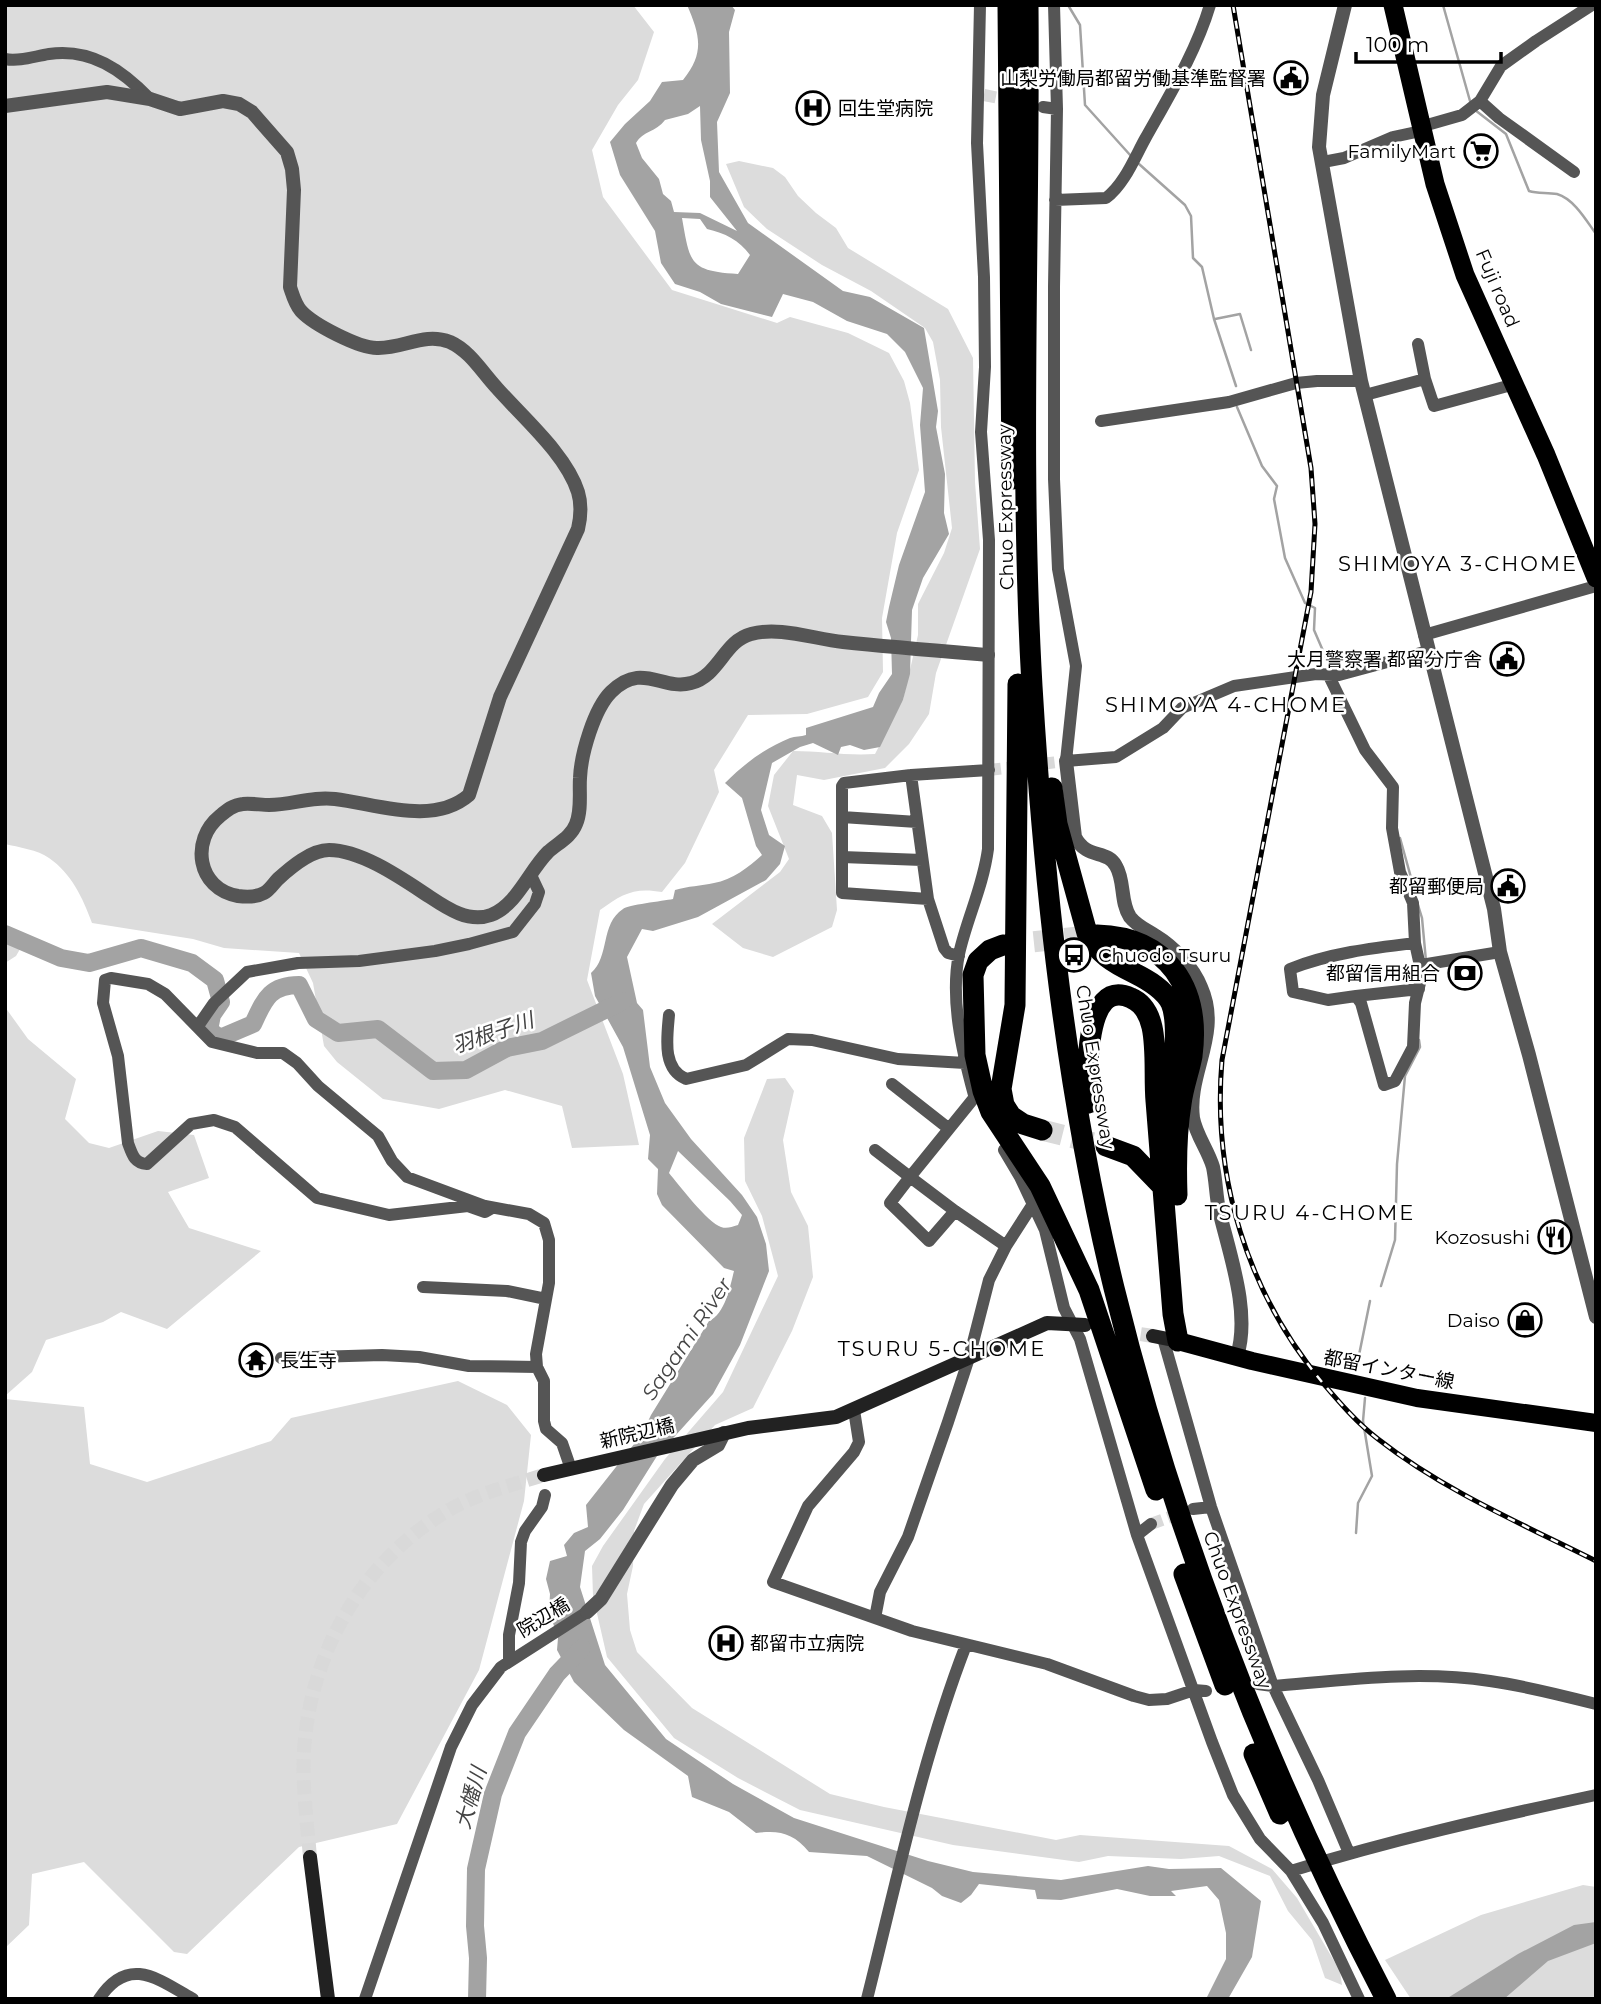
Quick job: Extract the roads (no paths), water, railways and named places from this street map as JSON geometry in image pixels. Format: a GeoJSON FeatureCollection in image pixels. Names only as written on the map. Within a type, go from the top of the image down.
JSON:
{"type":"FeatureCollection","features":[{"type":"Feature","properties":{"kind":"highway","name":"Chuo Expressway"},"geometry":{"type":"LineString","coordinates":[[1008,5],[1012,473],[1018,684],[1036,917],[1067,1129],[1101,1289],[1132,1409],[1156,1490],[1205,1632],[1242,1726],[1387,1999]]}},
{"type":"Feature","properties":{"kind":"highway","name":"Chuo Expressway"},"geometry":{"type":"LineString","coordinates":[[1028,5],[1026,473],[1032,683],[1050,915],[1081,1126],[1114,1285],[1145,1403],[1185,1533],[1295,1829],[1370,1999]]}},
{"type":"Feature","properties":{"kind":"highway","name":"Fuji road"},"geometry":{"type":"LineString","coordinates":[[1393,5],[1420,129],[1465,275],[1562,492],[1596,578]]}},
{"type":"Feature","properties":{"kind":"highway"},"geometry":{"type":"LineString","coordinates":[[1028,588],[1057,824],[1087,933],[1101,955],[1146,979],[1164,993],[1174,1012],[1175,1041],[1168,1125],[1170,1183]]}},
{"type":"Feature","properties":{"kind":"highway"},"geometry":{"type":"LineString","coordinates":[[1018,684],[1015,1005],[1001,1089],[1004,1105],[1011,1116],[1023,1124],[1042,1130]]}},
{"type":"Feature","properties":{"kind":"highway"},"geometry":{"type":"LineString","coordinates":[[1097,935],[1132,939],[1147,947],[1178,973],[1190,1000],[1193,1037],[1191,1058],[1170,1183]]}},
{"type":"Feature","properties":{"kind":"highway"},"geometry":{"type":"LineString","coordinates":[[1003,944],[990,950],[978,961],[973,975],[975,1055],[983,1091],[991,1112],[1040,1186],[1073,1255],[1088,1290],[1156,1490]]}},
{"type":"Feature","properties":{"kind":"highway"},"geometry":{"type":"LineString","coordinates":[[1114,1285],[1094,1156],[1088,1090],[1088,1047],[1100,1006],[1112,997],[1127,996],[1137,1001],[1146,1011],[1152,1027],[1154,1084],[1187,1314],[1165,1338]]}},
{"type":"Feature","properties":{"kind":"highway"},"geometry":{"type":"LineString","coordinates":[[1106,1146],[1133,1156],[1170,1183]]}},
{"type":"Feature","properties":{"kind":"main road","name":"新院辺橋"},"geometry":{"type":"LineString","coordinates":[[544,1475],[724,1433],[836,1417],[1047,1323],[1078,1324]]}},
{"type":"Feature","properties":{"kind":"main road","name":"都留インター線"},"geometry":{"type":"LineString","coordinates":[[1165,1338],[1417,1398],[1596,1423]]}},
{"type":"Feature","properties":{"kind":"main road"},"geometry":{"type":"LineString","coordinates":[[310,1857],[328,1999]]}},
{"type":"Feature","properties":{"kind":"street"},"geometry":{"type":"LineString","coordinates":[[980,5],[980,94],[976,143],[984,277],[985,367],[981,432],[989,540],[988,849],[984,877],[956,973],[958,1017],[965,1063],[974,1098],[1020,1177],[1045,1230],[1064,1308],[1078,1324],[1137,1535],[1200,1690],[1233,1795],[1260,1839],[1291,1871],[1323,1923],[1359,1999]]}},
{"type":"Feature","properties":{"kind":"street"},"geometry":{"type":"LineString","coordinates":[[1054,5],[1057,109],[1054,479],[1058,569],[1076,666],[1066,761],[1075,836],[1086,852],[1110,859],[1116,866],[1131,919],[1183,959],[1201,987],[1206,1002],[1209,1017],[1208,1037],[1192,1103],[1193,1117],[1213,1169],[1233,1269],[1243,1332],[1237,1356]]}},
{"type":"Feature","properties":{"kind":"street"},"geometry":{"type":"LineString","coordinates":[[1055,200],[1106,198],[1111,194],[1130,167],[1175,86],[1210,5]]}},
{"type":"Feature","properties":{"kind":"street"},"geometry":{"type":"LineString","coordinates":[[1345,5],[1323,95],[1319,147],[1363,388],[1494,909],[1500,952],[1596,1317]]}},
{"type":"Feature","properties":{"kind":"street"},"geometry":{"type":"LineString","coordinates":[[1323,162],[1344,158],[1393,137],[1462,115],[1480,101],[1501,66],[1592,5]]}},
{"type":"Feature","properties":{"kind":"street"},"geometry":{"type":"LineString","coordinates":[[5,59],[57,53],[84,54],[100,59],[150,99]]}},
{"type":"Feature","properties":{"kind":"street"},"geometry":{"type":"LineString","coordinates":[[5,106],[107,92],[150,99],[180,109],[223,101],[239,104],[252,112],[287,152],[292,169],[294,190],[290,287],[293,300],[302,312],[359,345],[375,349],[391,348],[421,339],[439,338],[454,344],[471,357],[534,427],[554,451],[578,490],[582,511],[578,529],[511,674],[492,721],[470,795],[460,803],[446,808],[406,810],[335,799],[310,798],[274,805],[242,804],[230,807],[207,828],[200,855],[205,875],[223,892],[249,897],[265,893],[285,872],[308,857],[326,850],[361,858],[405,880],[454,913],[479,918],[501,910],[577,823],[582,757],[600,707],[611,692],[625,682],[638,677],[656,678],[676,686],[696,682],[709,676],[738,640],[749,634],[768,631],[841,642],[988,655]]}},
{"type":"Feature","properties":{"kind":"street"},"geometry":{"type":"LineString","coordinates":[[1480,101],[1499,118],[1574,172]]}},
{"type":"Feature","properties":{"kind":"street"},"geometry":{"type":"LineString","coordinates":[[1042,107],[1057,109]]}},
{"type":"Feature","properties":{"kind":"street"},"geometry":{"type":"LineString","coordinates":[[1418,344],[1434,406],[1515,384]]}},
{"type":"Feature","properties":{"kind":"street"},"geometry":{"type":"LineString","coordinates":[[1101,421],[1229,402],[1296,383],[1363,388],[1425,379]]}},
{"type":"Feature","properties":{"kind":"street"},"geometry":{"type":"LineString","coordinates":[[1424,635],[1596,586]]}},
{"type":"Feature","properties":{"kind":"street"},"geometry":{"type":"LineString","coordinates":[[1066,761],[1116,757],[1163,728],[1181,708],[1234,686],[1316,674],[1339,675],[1428,651]]}},
{"type":"Feature","properties":{"kind":"street"},"geometry":{"type":"LineString","coordinates":[[1329,676],[1365,750],[1393,787],[1392,828],[1400,872],[1413,903],[1415,943],[1422,975],[1415,1003],[1413,1047],[1395,1081],[1384,1086],[1361,1003],[1356,996]]}},
{"type":"Feature","properties":{"kind":"street"},"geometry":{"type":"LineString","coordinates":[[928,898],[842,893],[842,786],[844,783],[911,775],[989,771]]}},
{"type":"Feature","properties":{"kind":"street"},"geometry":{"type":"LineString","coordinates":[[911,775],[928,898],[944,948],[948,953],[959,956]]}},
{"type":"Feature","properties":{"kind":"street"},"geometry":{"type":"LineString","coordinates":[[842,817],[917,822]]}},
{"type":"Feature","properties":{"kind":"street"},"geometry":{"type":"LineString","coordinates":[[842,857],[922,860]]}},
{"type":"Feature","properties":{"kind":"street"},"geometry":{"type":"LineString","coordinates":[[198,1026],[226,991],[247,972],[263,967],[359,961],[435,951],[513,932],[535,904],[539,892],[531,875]]}},
{"type":"Feature","properties":{"kind":"street"},"geometry":{"type":"LineString","coordinates":[[1415,943],[1366,949],[1310,961],[1290,969],[1293,992],[1328,1000],[1419,989]]}},
{"type":"Feature","properties":{"kind":"street"},"geometry":{"type":"LineString","coordinates":[[1421,965],[1500,952]]}},
{"type":"Feature","properties":{"kind":"street"},"geometry":{"type":"LineString","coordinates":[[492,1208],[485,1212],[468,1206],[453,1207],[389,1215],[317,1198],[234,1127],[214,1119],[191,1124],[147,1164],[141,1164],[133,1156],[128,1143],[118,1056],[103,1003],[105,980],[111,978],[148,984],[165,994],[212,1042],[257,1053],[282,1053],[297,1063],[318,1086],[378,1136],[392,1161],[407,1177],[452,1196],[492,1208],[529,1214],[544,1223],[549,1240],[549,1283],[536,1354],[537,1367],[544,1381],[546,1429],[562,1443],[574,1468]]}},
{"type":"Feature","properties":{"kind":"street"},"geometry":{"type":"LineString","coordinates":[[668,1015],[669,1059],[674,1073],[686,1079],[746,1065],[788,1039],[812,1040],[898,1059],[965,1063]]}},
{"type":"Feature","properties":{"kind":"street"},"geometry":{"type":"LineString","coordinates":[[892,1084],[948,1128]]}},
{"type":"Feature","properties":{"kind":"street"},"geometry":{"type":"LineString","coordinates":[[955,1211],[929,1241],[890,1203],[974,1098]]}},
{"type":"Feature","properties":{"kind":"street"},"geometry":{"type":"LineString","coordinates":[[875,1150],[1006,1246]]}},
{"type":"Feature","properties":{"kind":"street"},"geometry":{"type":"LineString","coordinates":[[874,1618],[880,1592],[914,1523],[969,1357],[989,1280],[1006,1246],[1033,1204]]}},
{"type":"Feature","properties":{"kind":"street"},"geometry":{"type":"LineString","coordinates":[[423,1287],[507,1291],[546,1299]]}},
{"type":"Feature","properties":{"kind":"street"},"geometry":{"type":"LineString","coordinates":[[1165,1338],[1211,1507],[1273,1686],[1349,1853]]}},
{"type":"Feature","properties":{"kind":"street"},"geometry":{"type":"LineString","coordinates":[[281,1358],[382,1355],[419,1357],[469,1366],[537,1367]]}},
{"type":"Feature","properties":{"kind":"street"},"geometry":{"type":"LineString","coordinates":[[854,1410],[859,1442],[854,1452],[808,1506],[772,1582],[912,1631],[1047,1664],[1133,1696],[1149,1700],[1167,1699],[1200,1690]]}},
{"type":"Feature","properties":{"kind":"street"},"geometry":{"type":"LineString","coordinates":[[587,1612],[601,1599],[672,1485],[693,1460],[718,1445],[724,1433]]}},
{"type":"Feature","properties":{"kind":"street"},"geometry":{"type":"LineString","coordinates":[[514,1658],[509,1635],[519,1583],[521,1542],[525,1531],[542,1507],[545,1495]]}},
{"type":"Feature","properties":{"kind":"street"},"geometry":{"type":"LineString","coordinates":[[1193,1509],[1211,1507]]}},
{"type":"Feature","properties":{"kind":"street"},"geometry":{"type":"LineString","coordinates":[[1137,1535],[1150,1524]]}},
{"type":"Feature","properties":{"kind":"street","name":"院辺橋"},"geometry":{"type":"LineString","coordinates":[[365,1999],[459,1728],[494,1674],[514,1658],[587,1612]]}},
{"type":"Feature","properties":{"kind":"street"},"geometry":{"type":"LineString","coordinates":[[867,1999],[943,1707],[966,1645]]}},
{"type":"Feature","properties":{"kind":"street"},"geometry":{"type":"LineString","coordinates":[[1258,1684],[1273,1686],[1413,1676],[1462,1678],[1516,1685],[1596,1704]]}},
{"type":"Feature","properties":{"kind":"street"},"geometry":{"type":"LineString","coordinates":[[1291,1871],[1349,1853],[1505,1814],[1596,1795]]}},
{"type":"Feature","properties":{"kind":"street"},"geometry":{"type":"LineString","coordinates":[[99,1999],[106,1989],[125,1974],[135,1973],[166,1983],[193,1999]]}},
{"type":"Feature","properties":{"kind":"waterway"},"geometry":{"type":"LineString","coordinates":[[1068,5],[1080,25],[1085,105],[1131,156]]}},
{"type":"Feature","properties":{"kind":"waterway"},"geometry":{"type":"LineString","coordinates":[[1443,5],[1470,101]]}},
{"type":"Feature","properties":{"kind":"waterway"},"geometry":{"type":"LineString","coordinates":[[1475,110],[1506,134],[1529,191],[1557,194],[1569,200],[1596,234]]}},
{"type":"Feature","properties":{"kind":"waterway"},"geometry":{"type":"LineString","coordinates":[[1139,164],[1185,205],[1191,216],[1193,258],[1202,267],[1214,319],[1236,386]]}},
{"type":"Feature","properties":{"kind":"waterway"},"geometry":{"type":"LineString","coordinates":[[1215,319],[1240,314],[1251,350]]}},
{"type":"Feature","properties":{"kind":"waterway"},"geometry":{"type":"LineString","coordinates":[[1237,407],[1262,466],[1277,486],[1274,499],[1285,558],[1305,603],[1315,608],[1314,630],[1330,667]]}},
{"type":"Feature","properties":{"kind":"waterway"},"geometry":{"type":"LineString","coordinates":[[1400,838],[1415,892]]}},
{"type":"Feature","properties":{"kind":"waterway"},"geometry":{"type":"LineString","coordinates":[[1418,905],[1422,918],[1426,961]]}},
{"type":"Feature","properties":{"kind":"waterway","name":"羽根子川"},"geometry":{"type":"LineString","coordinates":[[5,934],[61,958],[89,963],[141,948],[192,963],[215,980],[221,1002],[212,1015],[209,1030],[220,1038],[253,1024],[264,1002],[274,991],[299,985],[316,1019],[338,1033],[378,1029],[433,1071],[466,1070],[507,1048],[542,1041],[623,1001]]}},
{"type":"Feature","properties":{"kind":"waterway"},"geometry":{"type":"LineString","coordinates":[[1381,1286],[1395,1240],[1397,1164],[1405,1076],[1420,1047],[1419,1040]]}},
{"type":"Feature","properties":{"kind":"waterway"},"geometry":{"type":"LineString","coordinates":[[1358,1360],[1370,1301]]}},
{"type":"Feature","properties":{"kind":"waterway"},"geometry":{"type":"LineString","coordinates":[[1356,1533],[1358,1503],[1372,1476],[1363,1421],[1365,1398]]}},
{"type":"Feature","properties":{"kind":"waterway","name":"大幡川"},"geometry":{"type":"LineString","coordinates":[[477,1999],[476,1869],[493,1794],[517,1733],[557,1674],[582,1648]]}},
{"type":"Feature","properties":{"kind":"tunnel"},"geometry":{"type":"LineString","coordinates":[[984,95],[1015,101]]}},
{"type":"Feature","properties":{"kind":"tunnel"},"geometry":{"type":"LineString","coordinates":[[989,770],[1066,761]]}},
{"type":"Feature","properties":{"kind":"tunnel"},"geometry":{"type":"LineString","coordinates":[[1003,945],[1097,935]]}},
{"type":"Feature","properties":{"kind":"tunnel"},"geometry":{"type":"LineString","coordinates":[[1042,1130],[1106,1146]]}},
{"type":"Feature","properties":{"kind":"tunnel"},"geometry":{"type":"LineString","coordinates":[[1120,1331],[1153,1336]]}},
{"type":"Feature","properties":{"kind":"tunnel"},"geometry":{"type":"LineString","coordinates":[[310,1857],[304,1777],[308,1714],[330,1644],[346,1612],[367,1582],[391,1555],[418,1531],[449,1510],[472,1499],[544,1475]]}},
{"type":"Feature","properties":{"kind":"tunnel"},"geometry":{"type":"LineString","coordinates":[[1151,1524],[1170,1517]]}},
{"type":"Feature","properties":{"kind":"railway"},"geometry":{"type":"LineString","coordinates":[[1233,5],[1311,468],[1315,524],[1311,592],[1222,1060],[1220,1104],[1229,1190],[1240,1231],[1273,1310],[1296,1347],[1342,1405],[1378,1439],[1429,1474],[1596,1561]]}},
{"type":"Feature","properties":{"kind":"place","name":"山梨労働局都留労働基準監督署"},"geometry":{"type":"Point","coordinates":[1291,78]}},
{"type":"Feature","properties":{"kind":"place","name":"回生堂病院"},"geometry":{"type":"Point","coordinates":[813,108]}},
{"type":"Feature","properties":{"kind":"place","name":"FamilyMart"},"geometry":{"type":"Point","coordinates":[1481,151]}},
{"type":"Feature","properties":{"kind":"place","name":"大月警察署 都留分庁舎"},"geometry":{"type":"Point","coordinates":[1507,659]}},
{"type":"Feature","properties":{"kind":"place","name":"都留郵便局"},"geometry":{"type":"Point","coordinates":[1508,886]}},
{"type":"Feature","properties":{"kind":"place","name":"Chuodo Tsuru"},"geometry":{"type":"Point","coordinates":[1074,955]}},
{"type":"Feature","properties":{"kind":"place","name":"都留信用組合"},"geometry":{"type":"Point","coordinates":[1465,973]}},
{"type":"Feature","properties":{"kind":"place","name":"Kozosushi"},"geometry":{"type":"Point","coordinates":[1555,1237]}},
{"type":"Feature","properties":{"kind":"place","name":"Daiso"},"geometry":{"type":"Point","coordinates":[1525,1320]}},
{"type":"Feature","properties":{"kind":"place","name":"長生寺"},"geometry":{"type":"Point","coordinates":[256,1360]}},
{"type":"Feature","properties":{"kind":"place","name":"都留市立病院"},"geometry":{"type":"Point","coordinates":[726,1643]}},
{"type":"Feature","properties":{"kind":"district","name":"SHIMOYA 3-CHOME"},"geometry":{"type":"Point","coordinates":[1458,564]}},
{"type":"Feature","properties":{"kind":"district","name":"SHIMOYA 4-CHOME"},"geometry":{"type":"Point","coordinates":[1226,705]}},
{"type":"Feature","properties":{"kind":"district","name":"TSURU 4-CHOME"},"geometry":{"type":"Point","coordinates":[1310,1213]}},
{"type":"Feature","properties":{"kind":"district","name":"TSURU 5-CHOME"},"geometry":{"type":"Point","coordinates":[942,1349]}},
{"type":"Feature","properties":{"kind":"water label","name":"Sagami River"},"geometry":{"type":"Point","coordinates":[687,1339]}}]}
